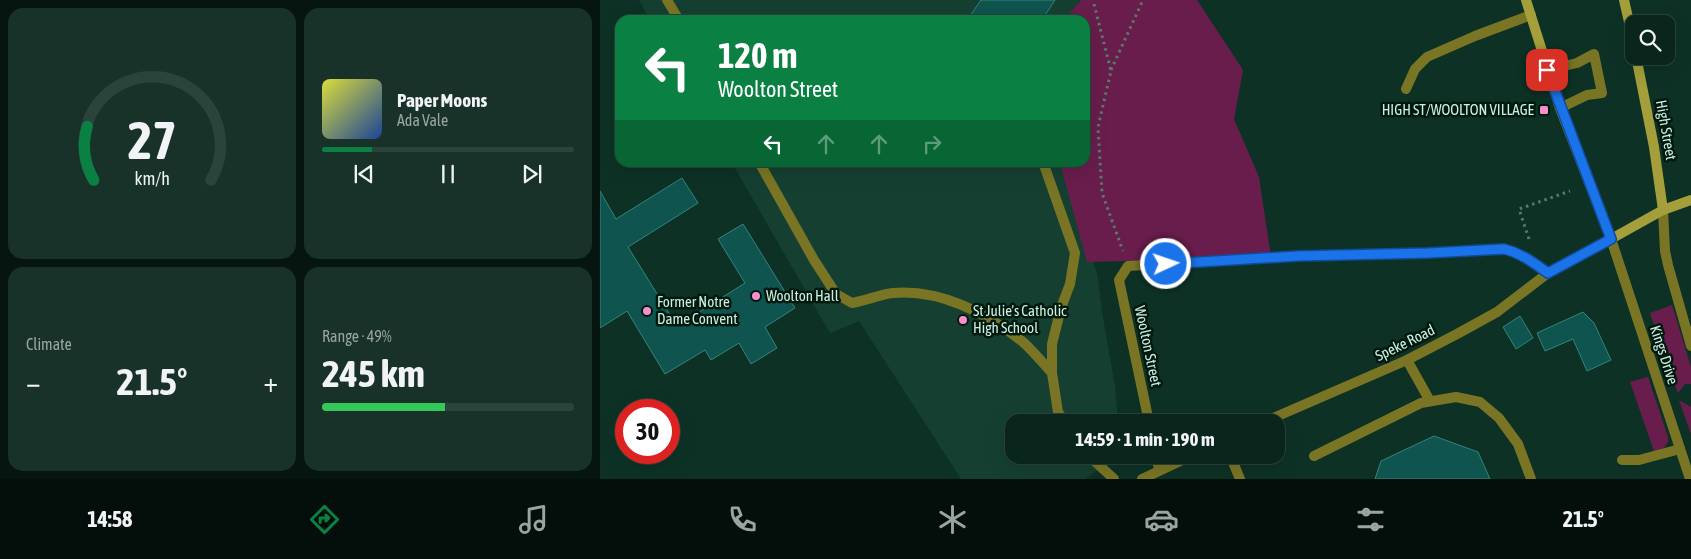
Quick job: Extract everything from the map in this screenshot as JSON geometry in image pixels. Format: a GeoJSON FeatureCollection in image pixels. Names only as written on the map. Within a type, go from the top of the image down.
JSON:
{"type":"FeatureCollection","features":[{"type":"Feature","properties":{"kind":"main road"},"geometry":{"type":"LineString","coordinates":[[1526,0],[1560,108],[1611,239],[1663,210],[1691,200]]}},
{"type":"Feature","properties":{"kind":"main road"},"geometry":{"type":"LineString","coordinates":[[1624,0],[1627,15]]}},
{"type":"Feature","properties":{"kind":"main road","name":"High Street"},"geometry":{"type":"LineString","coordinates":[[1638,65],[1654,147],[1663,210]]}},
{"type":"Feature","properties":{"kind":"street"},"geometry":{"type":"LineString","coordinates":[[667,0],[675,15]]}},
{"type":"Feature","properties":{"kind":"street"},"geometry":{"type":"LineString","coordinates":[[1406,89],[1414,69],[1426,57],[1531,15]]}},
{"type":"Feature","properties":{"kind":"street"},"geometry":{"type":"LineString","coordinates":[[1547,70],[1577,63],[1594,54],[1602,93],[1587,95],[1560,108]]}},
{"type":"Feature","properties":{"kind":"street"},"geometry":{"type":"LineString","coordinates":[[762,167],[814,260],[836,294],[852,303],[892,293],[919,294],[951,300],[992,321],[1024,343],[1052,373]]}},
{"type":"Feature","properties":{"kind":"street"},"geometry":{"type":"LineString","coordinates":[[1045,167],[1075,253],[1070,284],[1061,308],[1052,344],[1052,373],[1059,414]]}},
{"type":"Feature","properties":{"kind":"street","name":"Kings Drive"},"geometry":{"type":"LineString","coordinates":[[1663,210],[1665,251],[1691,346]]}},
{"type":"Feature","properties":{"kind":"street"},"geometry":{"type":"LineString","coordinates":[[1128,266],[1298,256],[1504,249],[1515,252],[1548,273],[1611,239]]}},
{"type":"Feature","properties":{"kind":"street","name":"Kings Drive"},"geometry":{"type":"LineString","coordinates":[[1611,239],[1690,479]]}},
{"type":"Feature","properties":{"kind":"street","name":"Woolton Street"},"geometry":{"type":"LineString","coordinates":[[1128,266],[1119,280],[1147,414]]}},
{"type":"Feature","properties":{"kind":"street","name":"Speke Road"},"geometry":{"type":"LineString","coordinates":[[1282,414],[1407,360],[1497,312],[1529,290],[1548,273]]}},
{"type":"Feature","properties":{"kind":"street"},"geometry":{"type":"LineString","coordinates":[[1407,360],[1430,401]]}},
{"type":"Feature","properties":{"kind":"street"},"geometry":{"type":"LineString","coordinates":[[1314,456],[1421,403],[1456,397],[1480,402],[1500,418],[1518,444],[1532,479]]}},
{"type":"Feature","properties":{"kind":"street"},"geometry":{"type":"LineString","coordinates":[[1622,460],[1639,460],[1680,449]]}},
{"type":"Feature","properties":{"kind":"street"},"geometry":{"type":"LineString","coordinates":[[1098,464],[1114,479]]}},
{"type":"Feature","properties":{"kind":"street"},"geometry":{"type":"LineString","coordinates":[[1158,464],[1159,470]]}},
{"type":"Feature","properties":{"kind":"street"},"geometry":{"type":"LineString","coordinates":[[1142,479],[1172,464]]}},
{"type":"Feature","properties":{"kind":"street"},"geometry":{"type":"LineString","coordinates":[[1234,464],[1240,479]]}},
{"type":"Feature","properties":{"kind":"path"},"geometry":{"type":"LineString","coordinates":[[1128,266],[1102,193],[1098,127],[1111,71],[1143,0]]}},
{"type":"Feature","properties":{"kind":"path"},"geometry":{"type":"LineString","coordinates":[[1094,4],[1111,71]]}},
{"type":"Feature","properties":{"kind":"path"},"geometry":{"type":"LineString","coordinates":[[1529,238],[1519,209],[1570,191]]}},
{"type":"Feature","properties":{"kind":"shaded area"},"geometry":{"type":"Polygon","coordinates":[[[639,0],[1081,0],[1068,15],[647,15],[639,0]]]}},
{"type":"Feature","properties":{"kind":"shaded area"},"geometry":{"type":"Polygon","coordinates":[[[1081,0],[1197,0],[1243,70],[1234,119],[1259,177],[1271,257],[1087,262],[1061,167],[1090,167],[1090,15],[1068,15],[1081,0]]]}},
{"type":"Feature","properties":{"kind":"shaded area","name":"St Julie's Catholic High School"},"geometry":{"type":"Polygon","coordinates":[[[734,167],[1061,167],[1097,273],[1115,386],[1117,414],[1005,414],[1005,464],[1105,464],[1085,479],[961,479],[859,321],[830,333],[734,167]]]}},
{"type":"Feature","properties":{"kind":"shaded area"},"geometry":{"type":"Polygon","coordinates":[[[1672,305],[1691,367],[1691,384],[1685,384],[1678,393],[1650,313],[1672,305]]]}},
{"type":"Feature","properties":{"kind":"shaded area"},"geometry":{"type":"Polygon","coordinates":[[[1648,377],[1668,437],[1668,442],[1664,448],[1654,451],[1630,382],[1648,377]]]}},
{"type":"Feature","properties":{"kind":"shaded area"},"geometry":{"type":"Polygon","coordinates":[[[1679,400],[1691,407],[1691,434],[1679,400]]]}},
{"type":"Feature","properties":{"kind":"building"},"geometry":{"type":"Polygon","coordinates":[[[981,0],[1055,0],[1045,15],[970,15],[981,0]]]}},
{"type":"Feature","properties":{"kind":"building"},"geometry":{"type":"Polygon","coordinates":[[[682,178],[698,203],[628,247],[677,326],[745,283],[718,239],[743,224],[795,308],[765,327],[777,348],[751,364],[739,343],[711,360],[705,350],[665,374],[627,311],[600,328],[600,191],[616,219],[682,178]]]}},
{"type":"Feature","properties":{"kind":"building"},"geometry":{"type":"Polygon","coordinates":[[[1583,312],[1594,323],[1611,360],[1587,371],[1573,339],[1545,351],[1537,333],[1583,312]]]}},
{"type":"Feature","properties":{"kind":"building"},"geometry":{"type":"Polygon","coordinates":[[[1520,316],[1533,338],[1516,349],[1503,327],[1520,316]]]}},
{"type":"Feature","properties":{"kind":"building"},"geometry":{"type":"Polygon","coordinates":[[[1434,436],[1478,452],[1490,479],[1375,479],[1381,461],[1434,436]]]}},
{"type":"Feature","properties":{"kind":"place","name":"HIGH ST/WOOLTON VILLAGE"},"geometry":{"type":"Point","coordinates":[1544,110]}},
{"type":"Feature","properties":{"kind":"place","name":"Woolton Hall"},"geometry":{"type":"Point","coordinates":[756,296]}},
{"type":"Feature","properties":{"kind":"place","name":"Former Notre Dame Convent"},"geometry":{"type":"Point","coordinates":[647,311]}},
{"type":"Feature","properties":{"kind":"place","name":"St Julie's Catholic High School"},"geometry":{"type":"Point","coordinates":[963,320]}},
{"type":"Feature","properties":{"kind":"route"},"geometry":{"type":"LineString","coordinates":[[1166,264],[1298,256],[1504,249],[1515,252],[1548,273],[1611,239],[1547,70]]}}]}
